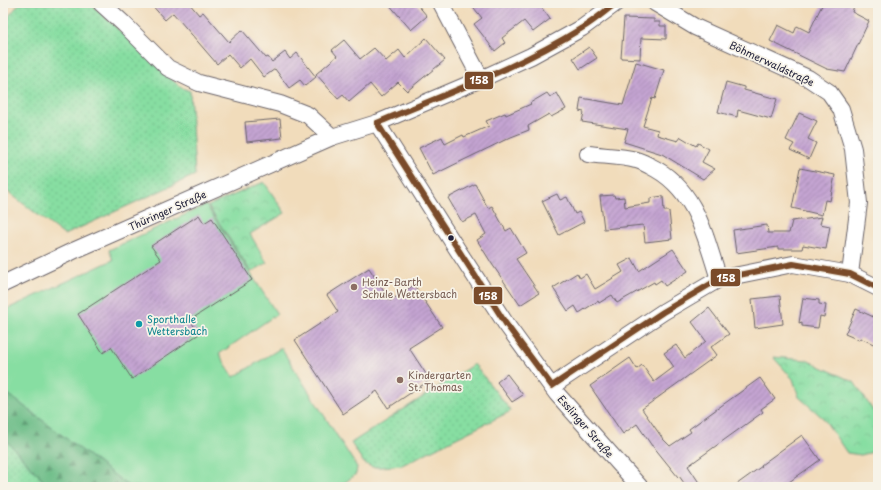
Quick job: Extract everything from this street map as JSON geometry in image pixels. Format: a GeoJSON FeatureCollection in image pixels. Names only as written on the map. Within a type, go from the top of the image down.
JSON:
{"type":"FeatureCollection","features":[{"type":"Feature","properties":{"kind":"street"},"geometry":{"type":"LineString","coordinates":[[101,3],[168,68],[199,83],[280,104],[308,114],[332,137]]}},
{"type":"Feature","properties":{"kind":"street"},"geometry":{"type":"LineString","coordinates":[[441,3],[481,79]]}},
{"type":"Feature","properties":{"kind":"street","name":"Thüringer Straße"},"geometry":{"type":"LineString","coordinates":[[3,284],[73,251],[332,137],[377,123],[481,79],[531,56],[582,28],[616,3]]}},
{"type":"Feature","properties":{"kind":"street","name":"Böhmerwaldstraße"},"geometry":{"type":"LineString","coordinates":[[655,3],[695,28],[808,78],[829,92],[841,109],[853,149],[859,203],[850,274]]}},
{"type":"Feature","properties":{"kind":"street","name":"Esslinger Straße"},"geometry":{"type":"LineString","coordinates":[[377,123],[502,318],[552,386],[640,487]]}},
{"type":"Feature","properties":{"kind":"street"},"geometry":{"type":"LineString","coordinates":[[588,154],[636,160],[658,170],[672,180],[685,194],[698,215],[720,279]]}},
{"type":"Feature","properties":{"kind":"street"},"geometry":{"type":"LineString","coordinates":[[552,386],[663,312],[720,279],[793,264],[850,274],[878,288]]}},
{"type":"Feature","properties":{"kind":"green space"},"geometry":{"type":"Polygon","coordinates":[[[20,3],[90,3],[180,87],[190,91],[195,175],[64,235],[3,188],[3,23],[20,3]]]}},
{"type":"Feature","properties":{"kind":"green space"},"geometry":{"type":"Polygon","coordinates":[[[264,182],[285,213],[250,234],[267,263],[251,272],[208,206],[264,182]]]}},
{"type":"Feature","properties":{"kind":"green space"},"geometry":{"type":"Polygon","coordinates":[[[206,205],[277,314],[219,354],[234,377],[281,348],[357,467],[356,474],[339,487],[130,487],[3,390],[3,311],[113,260],[109,250],[206,205]]]}},
{"type":"Feature","properties":{"kind":"green space"},"geometry":{"type":"Polygon","coordinates":[[[773,357],[806,360],[854,382],[878,418],[878,446],[873,452],[861,455],[847,453],[824,419],[799,397],[793,379],[773,357]]]}},
{"type":"Feature","properties":{"kind":"green space"},"geometry":{"type":"Polygon","coordinates":[[[474,364],[511,411],[402,465],[372,467],[364,463],[351,443],[474,364]]]}},
{"type":"Feature","properties":{"kind":"green space"},"geometry":{"type":"Polygon","coordinates":[[[3,390],[130,487],[49,487],[3,437],[3,390]]]}},
{"type":"Feature","properties":{"kind":"green space"},"geometry":{"type":"Polygon","coordinates":[[[3,437],[49,487],[3,487],[3,437]]]}},
{"type":"Feature","properties":{"kind":"building"},"geometry":{"type":"Polygon","coordinates":[[[150,3],[189,3],[199,15],[203,12],[229,42],[242,30],[266,58],[268,57],[272,62],[285,52],[290,59],[297,53],[316,77],[305,86],[300,80],[289,88],[275,69],[264,77],[250,59],[240,68],[228,54],[217,64],[173,13],[165,20],[150,3]]]}},
{"type":"Feature","properties":{"kind":"building"},"geometry":{"type":"Polygon","coordinates":[[[388,3],[416,3],[427,16],[411,30],[388,3]]]}},
{"type":"Feature","properties":{"kind":"building"},"geometry":{"type":"Polygon","coordinates":[[[470,3],[538,3],[550,19],[533,32],[524,21],[502,38],[505,43],[495,51],[474,24],[482,18],[470,3]]]}},
{"type":"Feature","properties":{"kind":"building"},"geometry":{"type":"Polygon","coordinates":[[[823,3],[848,3],[854,6],[852,12],[869,21],[845,72],[827,69],[770,41],[778,25],[794,33],[797,26],[809,32],[823,3]]]}},
{"type":"Feature","properties":{"kind":"building"},"geometry":{"type":"Polygon","coordinates":[[[624,18],[654,19],[654,22],[660,22],[660,26],[666,26],[666,39],[641,38],[640,59],[621,58],[624,18]]]}},
{"type":"Feature","properties":{"kind":"building"},"geometry":{"type":"Polygon","coordinates":[[[426,38],[445,60],[407,91],[398,82],[381,97],[370,84],[349,102],[343,95],[338,99],[316,74],[337,56],[332,50],[344,40],[360,59],[374,48],[386,61],[399,50],[405,58],[426,38]]]}},
{"type":"Feature","properties":{"kind":"building"},"geometry":{"type":"Polygon","coordinates":[[[589,47],[597,58],[580,69],[573,58],[589,47]]]}},
{"type":"Feature","properties":{"kind":"building"},"geometry":{"type":"Polygon","coordinates":[[[636,62],[664,70],[655,99],[652,98],[643,126],[658,130],[657,135],[678,141],[681,137],[696,146],[698,143],[709,149],[702,162],[715,169],[703,179],[662,154],[624,142],[628,129],[582,122],[584,112],[579,111],[581,98],[623,105],[636,62]]]}},
{"type":"Feature","properties":{"kind":"building"},"geometry":{"type":"Polygon","coordinates":[[[726,82],[744,87],[744,90],[777,99],[771,119],[738,110],[737,117],[718,112],[726,82]]]}},
{"type":"Feature","properties":{"kind":"building"},"geometry":{"type":"Polygon","coordinates":[[[547,93],[550,97],[557,93],[566,109],[551,117],[549,114],[528,126],[529,130],[511,137],[433,175],[419,148],[442,137],[445,144],[463,135],[464,137],[489,126],[486,121],[505,113],[506,115],[531,104],[530,103],[547,93]]]}},
{"type":"Feature","properties":{"kind":"building"},"geometry":{"type":"Polygon","coordinates":[[[799,113],[817,121],[808,139],[816,143],[809,159],[790,150],[794,144],[786,140],[799,113]]]}},
{"type":"Feature","properties":{"kind":"building"},"geometry":{"type":"Polygon","coordinates":[[[280,119],[282,138],[247,142],[245,122],[280,119]]]}},
{"type":"Feature","properties":{"kind":"building"},"geometry":{"type":"Polygon","coordinates":[[[800,168],[835,175],[830,201],[825,200],[822,215],[792,208],[800,168]]]}},
{"type":"Feature","properties":{"kind":"building"},"geometry":{"type":"Polygon","coordinates":[[[475,184],[488,208],[492,206],[506,231],[511,228],[526,253],[516,259],[539,293],[520,305],[477,240],[486,234],[476,215],[462,222],[448,198],[475,184]]]}},
{"type":"Feature","properties":{"kind":"building"},"geometry":{"type":"Polygon","coordinates":[[[557,194],[560,200],[567,197],[575,214],[579,212],[584,222],[559,235],[542,201],[557,194]]]}},
{"type":"Feature","properties":{"kind":"building"},"geometry":{"type":"Polygon","coordinates":[[[614,195],[615,198],[624,197],[625,207],[650,203],[650,198],[663,196],[664,211],[669,211],[672,239],[645,242],[643,225],[604,229],[600,196],[614,195]]]}},
{"type":"Feature","properties":{"kind":"building"},"geometry":{"type":"Polygon","coordinates":[[[199,215],[204,223],[212,218],[252,280],[190,320],[199,334],[132,379],[111,347],[103,353],[78,314],[161,260],[151,246],[199,215]]]}},
{"type":"Feature","properties":{"kind":"building"},"geometry":{"type":"Polygon","coordinates":[[[822,217],[820,224],[830,226],[826,249],[803,245],[802,249],[778,249],[778,247],[736,253],[733,230],[767,225],[768,233],[789,233],[792,221],[822,217]]]}},
{"type":"Feature","properties":{"kind":"building"},"geometry":{"type":"Polygon","coordinates":[[[673,249],[688,271],[665,286],[661,280],[655,284],[654,282],[617,303],[612,295],[599,303],[598,301],[579,313],[575,306],[568,311],[553,288],[577,273],[580,278],[586,274],[595,289],[623,272],[619,265],[632,258],[639,271],[673,249]]]}},
{"type":"Feature","properties":{"kind":"building"},"geometry":{"type":"Polygon","coordinates":[[[369,268],[390,301],[414,285],[442,327],[409,348],[430,380],[388,408],[377,391],[343,414],[295,340],[338,312],[327,295],[369,268]]]}},
{"type":"Feature","properties":{"kind":"building"},"geometry":{"type":"Polygon","coordinates":[[[780,296],[783,324],[755,328],[752,299],[780,296]]]}},
{"type":"Feature","properties":{"kind":"building"},"geometry":{"type":"Polygon","coordinates":[[[803,298],[819,300],[819,304],[826,305],[824,317],[820,316],[818,328],[802,326],[802,322],[799,323],[803,298]]]}},
{"type":"Feature","properties":{"kind":"building"},"geometry":{"type":"Polygon","coordinates":[[[709,308],[729,334],[711,347],[717,355],[642,409],[663,439],[670,446],[691,432],[689,429],[760,378],[775,399],[761,409],[763,412],[688,466],[702,487],[687,487],[652,446],[637,424],[623,434],[590,386],[630,358],[637,369],[642,365],[654,382],[674,367],[664,353],[676,345],[685,358],[706,341],[692,322],[709,308]]]}},
{"type":"Feature","properties":{"kind":"building"},"geometry":{"type":"Polygon","coordinates":[[[856,309],[878,319],[878,346],[860,338],[859,340],[845,334],[856,309]]]}},
{"type":"Feature","properties":{"kind":"building"},"geometry":{"type":"Polygon","coordinates":[[[507,374],[523,395],[512,402],[497,382],[507,374]]]}},
{"type":"Feature","properties":{"kind":"building"},"geometry":{"type":"Polygon","coordinates":[[[802,435],[820,460],[782,487],[733,487],[762,466],[761,465],[802,435]]]}},
{"type":"Feature","properties":{"kind":"transit line","name":"158"},"geometry":{"type":"LineString","coordinates":[[616,3],[586,25],[533,56],[481,80],[377,123],[506,324],[552,386],[663,312],[719,279],[793,264],[850,274],[878,288]]}},
{"type":"Feature","properties":{"kind":"place","name":"Heinz-Barth Schule Wettersbach"},"geometry":{"type":"Point","coordinates":[354,287]}},
{"type":"Feature","properties":{"kind":"place","name":"Sporthalle Wettersbach"},"geometry":{"type":"Point","coordinates":[139,324]}},
{"type":"Feature","properties":{"kind":"place","name":"Kindergarten St. Thomas"},"geometry":{"type":"Point","coordinates":[400,380]}}]}
